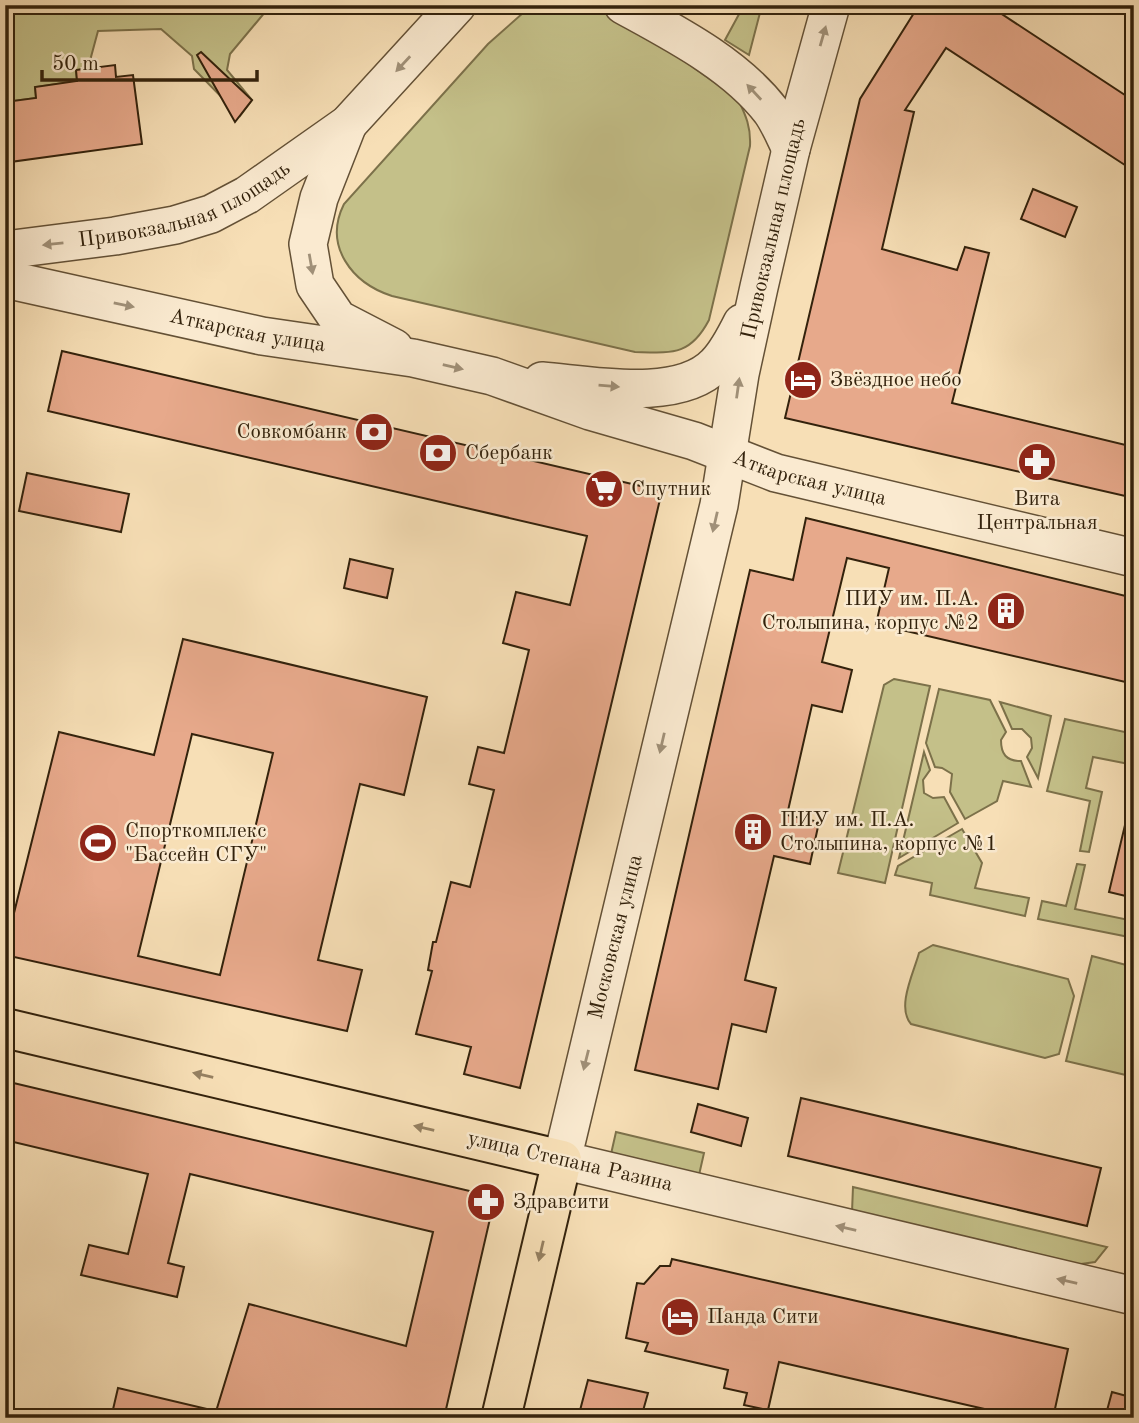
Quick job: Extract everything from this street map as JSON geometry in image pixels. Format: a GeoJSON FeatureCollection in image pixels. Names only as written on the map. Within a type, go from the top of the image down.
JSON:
{"type":"FeatureCollection","features":[{"type":"Feature","properties":{"kind":"main road","name":"улица Степана Разина"},"geometry":{"type":"LineString","coordinates":[[5,1028],[562,1160]]}},
{"type":"Feature","properties":{"kind":"main road","name":"Московская улица"},"geometry":{"type":"LineString","coordinates":[[501,1418],[562,1160]]}},
{"type":"Feature","properties":{"kind":"street","name":"Привокзальная площадь"},"geometry":{"type":"LineString","coordinates":[[5,250],[115,236],[175,225],[211,214],[247,195],[348,124],[457,5]]}},
{"type":"Feature","properties":{"kind":"street"},"geometry":{"type":"LineString","coordinates":[[623,5],[665,28],[745,83],[772,112],[791,149]]}},
{"type":"Feature","properties":{"kind":"street","name":"Привокзальная площадь"},"geometry":{"type":"LineString","coordinates":[[729,455],[740,374],[759,287],[791,149],[831,5]]}},
{"type":"Feature","properties":{"kind":"street","name":"Привокзальная площадь"},"geometry":{"type":"LineString","coordinates":[[348,124],[319,198],[308,244],[315,285],[338,319],[413,358]]}},
{"type":"Feature","properties":{"kind":"street","name":"Аткарская улица"},"geometry":{"type":"LineString","coordinates":[[492,376],[636,388],[692,381],[715,365],[733,342],[759,287]]}},
{"type":"Feature","properties":{"kind":"street","name":"Аткарская улица"},"geometry":{"type":"LineString","coordinates":[[15,288],[262,335],[413,358],[492,376],[776,473],[1134,558]]}},
{"type":"Feature","properties":{"kind":"street","name":"Московская улица"},"geometry":{"type":"LineString","coordinates":[[562,1160],[729,455]]}},
{"type":"Feature","properties":{"kind":"street","name":"улица Степана Разина"},"geometry":{"type":"LineString","coordinates":[[562,1160],[1134,1296]]}},
{"type":"Feature","properties":{"kind":"shaded area"},"geometry":{"type":"Polygon","coordinates":[[[5,5],[271,5],[230,54],[227,70],[252,100],[240,116],[194,69],[192,56],[161,29],[98,31],[88,68],[76,70],[77,81],[35,87],[36,98],[5,102],[5,5]]]}},
{"type":"Feature","properties":{"kind":"shaded area"},"geometry":{"type":"Polygon","coordinates":[[[532,5],[605,5],[738,99],[749,127],[750,146],[709,320],[695,340],[679,350],[635,352],[392,296],[365,282],[345,261],[339,248],[338,219],[344,204],[488,44],[532,5]]]}},
{"type":"Feature","properties":{"kind":"shaded area"},"geometry":{"type":"Polygon","coordinates":[[[744,5],[762,5],[749,55],[725,40],[744,5]]]}},
{"type":"Feature","properties":{"kind":"shaded area"},"geometry":{"type":"Polygon","coordinates":[[[894,679],[930,686],[885,883],[838,873],[884,685],[894,679]]]}},
{"type":"Feature","properties":{"kind":"shaded area"},"geometry":{"type":"Polygon","coordinates":[[[939,689],[990,700],[1006,732],[1001,740],[1003,753],[1012,760],[1021,761],[1031,787],[1003,781],[997,801],[965,819],[950,792],[952,774],[935,767],[926,743],[939,689]]]}},
{"type":"Feature","properties":{"kind":"shaded area"},"geometry":{"type":"Polygon","coordinates":[[[1000,702],[1051,716],[1038,778],[1027,757],[1032,748],[1031,738],[1022,729],[1012,729],[1000,702]]]}},
{"type":"Feature","properties":{"kind":"shaded area"},"geometry":{"type":"Polygon","coordinates":[[[1065,719],[1134,734],[1134,765],[1093,757],[1086,788],[1102,792],[1089,852],[1080,851],[1090,801],[1047,791],[1065,719]]]}},
{"type":"Feature","properties":{"kind":"shaded area"},"geometry":{"type":"Polygon","coordinates":[[[924,752],[930,770],[923,780],[924,793],[933,798],[944,797],[958,823],[899,858],[924,752]]]}},
{"type":"Feature","properties":{"kind":"shaded area"},"geometry":{"type":"Polygon","coordinates":[[[962,829],[982,863],[975,888],[1029,898],[1025,916],[930,895],[932,883],[895,875],[898,866],[962,829]]]}},
{"type":"Feature","properties":{"kind":"shaded area"},"geometry":{"type":"Polygon","coordinates":[[[1077,864],[1085,865],[1075,909],[1134,921],[1134,938],[1038,919],[1042,901],[1066,906],[1077,864]]]}},
{"type":"Feature","properties":{"kind":"shaded area"},"geometry":{"type":"Polygon","coordinates":[[[933,945],[1068,979],[1074,996],[1059,1054],[1045,1058],[911,1024],[905,1008],[908,989],[919,953],[933,945]]]}},
{"type":"Feature","properties":{"kind":"shaded area"},"geometry":{"type":"Polygon","coordinates":[[[1092,956],[1134,967],[1134,1060],[1130,1076],[1066,1061],[1092,956]]]}},
{"type":"Feature","properties":{"kind":"shaded area"},"geometry":{"type":"Polygon","coordinates":[[[616,1132],[704,1153],[699,1175],[611,1154],[616,1132]]]}},
{"type":"Feature","properties":{"kind":"shaded area"},"geometry":{"type":"Polygon","coordinates":[[[853,1187],[1107,1247],[1095,1262],[1074,1265],[852,1212],[853,1187]]]}},
{"type":"Feature","properties":{"kind":"building"},"geometry":{"type":"Polygon","coordinates":[[[919,5],[988,5],[1134,101],[1134,171],[946,48],[905,110],[914,112],[882,249],[957,270],[965,247],[989,253],[952,403],[1134,447],[1134,498],[785,418],[860,99],[919,5]]]}},
{"type":"Feature","properties":{"kind":"building"},"geometry":{"type":"Polygon","coordinates":[[[201,52],[252,100],[235,122],[197,55],[201,52]]]}},
{"type":"Feature","properties":{"kind":"building"},"geometry":{"type":"Polygon","coordinates":[[[115,65],[116,77],[133,75],[142,144],[10,162],[5,102],[36,98],[35,87],[77,81],[76,70],[115,65]]]}},
{"type":"Feature","properties":{"kind":"building"},"geometry":{"type":"Polygon","coordinates":[[[1033,189],[1077,207],[1065,237],[1021,219],[1033,189]]]}},
{"type":"Feature","properties":{"kind":"building"},"geometry":{"type":"Polygon","coordinates":[[[62,351],[662,491],[520,1088],[464,1074],[471,1047],[416,1034],[432,971],[428,970],[433,942],[436,942],[451,882],[470,887],[494,790],[469,784],[478,747],[504,753],[529,650],[503,643],[516,592],[570,605],[587,536],[48,411],[62,351]]]}},
{"type":"Feature","properties":{"kind":"building"},"geometry":{"type":"Polygon","coordinates":[[[27,473],[129,494],[121,532],[19,511],[27,473]]]}},
{"type":"Feature","properties":{"kind":"building","name":"ПИУ им. П.А. Столыпина, корпус №1"},"geometry":{"type":"Polygon","coordinates":[[[806,518],[1134,598],[1134,684],[876,624],[889,568],[847,558],[822,662],[852,670],[842,712],[812,705],[787,815],[819,822],[810,864],[774,856],[745,980],[776,988],[766,1032],[732,1024],[718,1089],[635,1070],[750,570],[793,580],[806,518]]]}},
{"type":"Feature","properties":{"kind":"building"},"geometry":{"type":"Polygon","coordinates":[[[350,559],[393,569],[387,598],[344,588],[350,559]]]}},
{"type":"Feature","properties":{"kind":"building"},"geometry":{"type":"Polygon","coordinates":[[[183,639],[427,697],[404,795],[360,784],[318,960],[362,970],[347,1031],[5,955],[5,928],[10,929],[59,732],[154,755],[183,639]],[[192,734],[138,956],[220,975],[273,753],[192,734]]]}},
{"type":"Feature","properties":{"kind":"building"},"geometry":{"type":"Polygon","coordinates":[[[1125,825],[1134,826],[1134,898],[1109,892],[1125,825]]]}},
{"type":"Feature","properties":{"kind":"building"},"geometry":{"type":"Polygon","coordinates":[[[5,1081],[495,1197],[444,1418],[214,1418],[249,1304],[406,1346],[433,1232],[190,1174],[168,1263],[184,1267],[177,1297],[81,1275],[89,1245],[128,1254],[148,1174],[5,1140],[5,1081]]]}},
{"type":"Feature","properties":{"kind":"building"},"geometry":{"type":"Polygon","coordinates":[[[801,1098],[1101,1168],[1087,1226],[788,1156],[801,1098]]]}},
{"type":"Feature","properties":{"kind":"building"},"geometry":{"type":"Polygon","coordinates":[[[698,1104],[748,1118],[741,1146],[691,1132],[698,1104]]]}},
{"type":"Feature","properties":{"kind":"building"},"geometry":{"type":"Polygon","coordinates":[[[672,1259],[1068,1349],[1053,1418],[987,1418],[989,1410],[779,1362],[768,1410],[744,1405],[747,1393],[724,1388],[728,1370],[645,1351],[648,1343],[626,1338],[637,1283],[644,1284],[660,1266],[670,1266],[672,1259]]]}},
{"type":"Feature","properties":{"kind":"building"},"geometry":{"type":"Polygon","coordinates":[[[588,1380],[648,1393],[641,1418],[578,1418],[588,1380]]]}},
{"type":"Feature","properties":{"kind":"building"},"geometry":{"type":"Polygon","coordinates":[[[118,1388],[207,1409],[206,1418],[111,1418],[118,1388]]]}},
{"type":"Feature","properties":{"kind":"building"},"geometry":{"type":"Polygon","coordinates":[[[1112,1392],[1134,1398],[1134,1418],[1105,1418],[1112,1392]]]}},
{"type":"Feature","properties":{"kind":"place","name":"Звёздное небо"},"geometry":{"type":"Point","coordinates":[803,380]}},
{"type":"Feature","properties":{"kind":"place","name":"Совкомбанк"},"geometry":{"type":"Point","coordinates":[374,432]}},
{"type":"Feature","properties":{"kind":"place","name":"Сбербанк"},"geometry":{"type":"Point","coordinates":[438,453]}},
{"type":"Feature","properties":{"kind":"place","name":"Вита Центральная"},"geometry":{"type":"Point","coordinates":[1037,462]}},
{"type":"Feature","properties":{"kind":"place","name":"Спутник"},"geometry":{"type":"Point","coordinates":[604,489]}},
{"type":"Feature","properties":{"kind":"place","name":"ПИУ им. П.А. Столыпина, корпус №2"},"geometry":{"type":"Point","coordinates":[1006,611]}},
{"type":"Feature","properties":{"kind":"place","name":"ПИУ им. П.А. Столыпина, корпус №1"},"geometry":{"type":"Point","coordinates":[753,832]}},
{"type":"Feature","properties":{"kind":"place","name":"Спорткомплекс \"Бассейн СГУ\""},"geometry":{"type":"Point","coordinates":[98,843]}},
{"type":"Feature","properties":{"kind":"place","name":"Здравсити"},"geometry":{"type":"Point","coordinates":[486,1202]}},
{"type":"Feature","properties":{"kind":"place","name":"Панда Сити"},"geometry":{"type":"Point","coordinates":[680,1317]}}]}
